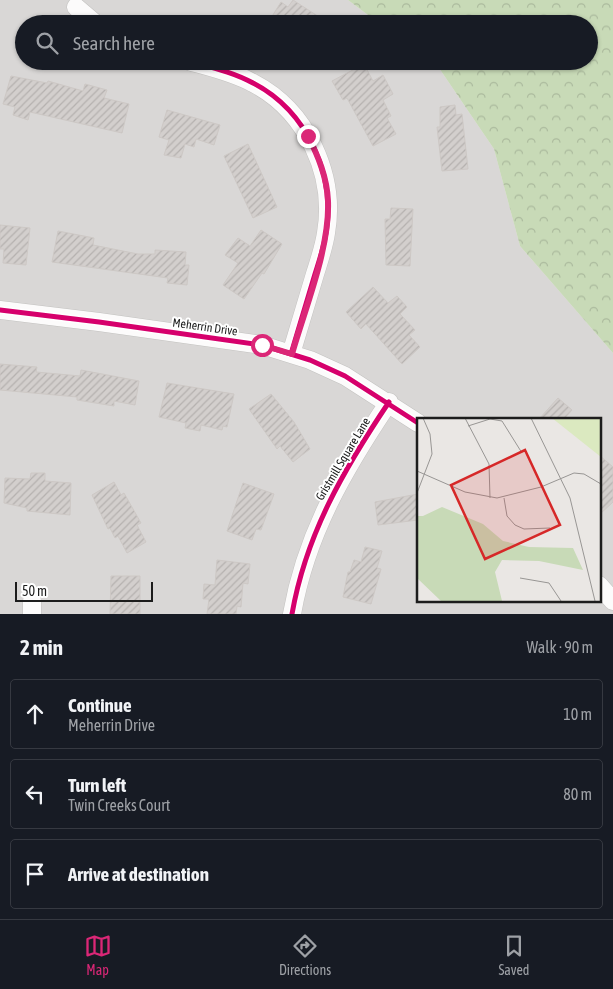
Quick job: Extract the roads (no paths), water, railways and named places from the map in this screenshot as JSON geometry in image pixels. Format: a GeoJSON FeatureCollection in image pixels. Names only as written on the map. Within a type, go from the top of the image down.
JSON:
{"type":"FeatureCollection","features":[{"type":"Feature","properties":{"kind":"street"},"geometry":{"type":"LineString","coordinates":[[76,7],[85,15]]}},
{"type":"Feature","properties":{"kind":"street"},"geometry":{"type":"LineString","coordinates":[[218,70],[241,77],[272,95],[297,120],[318,156],[325,177],[328,200],[326,235],[292,354]]}},
{"type":"Feature","properties":{"kind":"street","name":"Meherrin Drive"},"geometry":{"type":"LineString","coordinates":[[0,310],[262,345],[292,354],[345,376],[389,402],[417,422]]}},
{"type":"Feature","properties":{"kind":"street","name":"Gristmill Square Lane"},"geometry":{"type":"LineString","coordinates":[[292,614],[302,569],[322,513],[355,453],[389,402]]}},
{"type":"Feature","properties":{"kind":"street"},"geometry":{"type":"LineString","coordinates":[[600,587],[613,601]]}}]}
